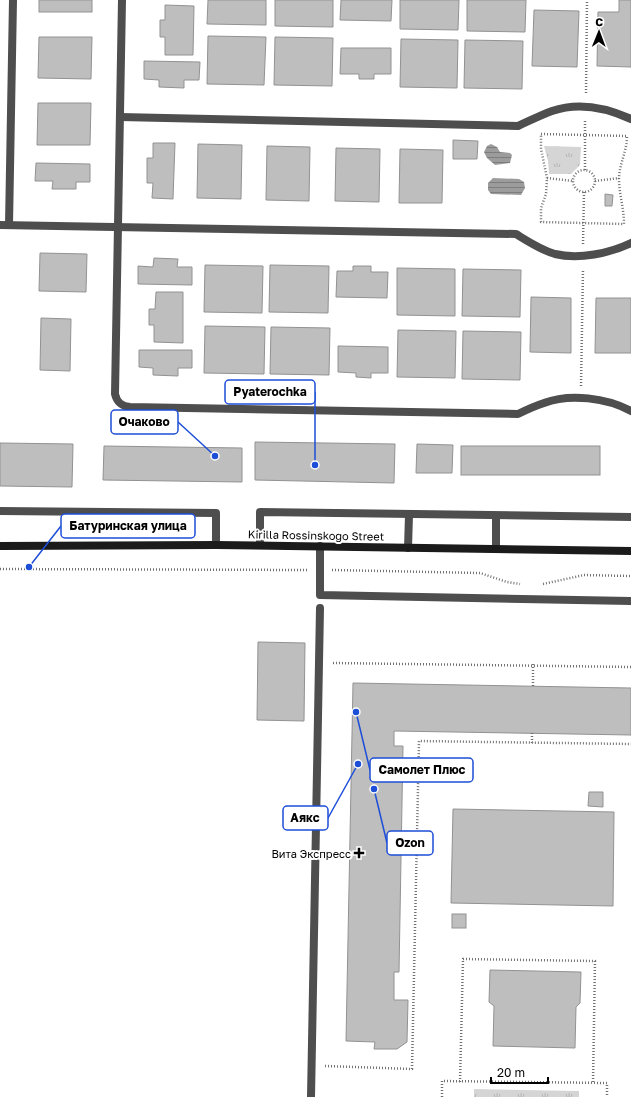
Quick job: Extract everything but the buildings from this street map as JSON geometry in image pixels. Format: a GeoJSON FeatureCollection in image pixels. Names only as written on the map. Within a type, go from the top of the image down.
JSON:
{"type":"FeatureCollection","features":[{"type":"Feature","properties":{"kind":"main road","name":"Kirilla Rossinskogo Street"},"geometry":{"type":"LineString","coordinates":[[0,546],[260,545],[631,551]]}},
{"type":"Feature","properties":{"kind":"lane"},"geometry":{"type":"LineString","coordinates":[[9,225],[13,0]]}},
{"type":"Feature","properties":{"kind":"lane"},"geometry":{"type":"LineString","coordinates":[[122,0],[116,401],[123,406],[518,414],[545,402],[580,397],[616,403],[631,411]]}},
{"type":"Feature","properties":{"kind":"lane"},"geometry":{"type":"LineString","coordinates":[[120,117],[518,126],[553,110],[586,106],[616,112],[631,119]]}},
{"type":"Feature","properties":{"kind":"lane"},"geometry":{"type":"LineString","coordinates":[[0,224],[516,234],[537,247],[556,254],[583,255],[599,255],[631,243]]}},
{"type":"Feature","properties":{"kind":"lane"},"geometry":{"type":"LineString","coordinates":[[0,511],[216,514],[216,545]]}},
{"type":"Feature","properties":{"kind":"lane"},"geometry":{"type":"LineString","coordinates":[[260,545],[260,512],[631,517]]}},
{"type":"Feature","properties":{"kind":"lane"},"geometry":{"type":"LineString","coordinates":[[408,548],[409,515]]}},
{"type":"Feature","properties":{"kind":"lane"},"geometry":{"type":"LineString","coordinates":[[496,516],[496,549]]}},
{"type":"Feature","properties":{"kind":"lane"},"geometry":{"type":"LineString","coordinates":[[320,546],[320,595],[631,601]]}},
{"type":"Feature","properties":{"kind":"lane"},"geometry":{"type":"LineString","coordinates":[[311,1097],[320,608]]}},
{"type":"Feature","properties":{"kind":"path"},"geometry":{"type":"LineString","coordinates":[[585,170],[587,0]]}},
{"type":"Feature","properties":{"kind":"path"},"geometry":{"type":"LineString","coordinates":[[541,134],[627,136],[627,148],[622,162],[619,178],[620,193],[624,208],[624,224],[541,222],[547,178],[541,150],[541,134]]}},
{"type":"Feature","properties":{"kind":"path"},"geometry":{"type":"LineString","coordinates":[[585,170],[594,176],[595,181],[594,187],[590,191],[584,192],[579,191],[574,187],[573,181],[574,176],[579,171],[585,170]]}},
{"type":"Feature","properties":{"kind":"path"},"geometry":{"type":"LineString","coordinates":[[547,178],[573,181]]}},
{"type":"Feature","properties":{"kind":"path"},"geometry":{"type":"LineString","coordinates":[[595,181],[619,178]]}},
{"type":"Feature","properties":{"kind":"path"},"geometry":{"type":"LineString","coordinates":[[580,397],[584,192]]}},
{"type":"Feature","properties":{"kind":"path"},"geometry":{"type":"LineString","coordinates":[[0,569],[308,570]]}},
{"type":"Feature","properties":{"kind":"path"},"geometry":{"type":"LineString","coordinates":[[332,570],[480,573],[507,582],[528,585]]}},
{"type":"Feature","properties":{"kind":"path"},"geometry":{"type":"LineString","coordinates":[[541,585],[584,575],[631,576]]}},
{"type":"Feature","properties":{"kind":"path"},"geometry":{"type":"LineString","coordinates":[[533,662],[533,686]]}},
{"type":"Feature","properties":{"kind":"path"},"geometry":{"type":"LineString","coordinates":[[331,664],[631,667]]}},
{"type":"Feature","properties":{"kind":"path"},"geometry":{"type":"LineString","coordinates":[[532,733],[532,743]]}},
{"type":"Feature","properties":{"kind":"path"},"geometry":{"type":"LineString","coordinates":[[325,1058],[325,1066],[412,1069],[419,741],[631,744]]}},
{"type":"Feature","properties":{"kind":"path"},"geometry":{"type":"LineString","coordinates":[[460,1082],[463,959],[595,961],[593,1083]]}},
{"type":"Feature","properties":{"kind":"path"},"geometry":{"type":"LineString","coordinates":[[442,1097],[442,1082],[607,1083],[607,1097]]}},
{"type":"Feature","properties":{"kind":"green space"},"geometry":{"type":"Polygon","coordinates":[[[544,146],[581,147],[580,165],[571,174],[549,174],[548,161],[544,146]]]}},
{"type":"Feature","properties":{"kind":"green space"},"geometry":{"type":"Polygon","coordinates":[[[474,1089],[579,1091],[579,1097],[474,1097],[474,1089]]]}},
{"type":"Feature","properties":{"kind":"shaded area"},"geometry":{"type":"Polygon","coordinates":[[[491,144],[497,147],[500,152],[510,153],[512,155],[510,163],[495,165],[487,158],[484,152],[487,146],[491,144]]]}},
{"type":"Feature","properties":{"kind":"shaded area"},"geometry":{"type":"Polygon","coordinates":[[[493,178],[519,179],[524,182],[525,188],[521,195],[491,194],[488,190],[488,183],[493,178]]]}},
{"type":"Feature","properties":{"kind":"place","name":"Очаково"},"geometry":{"type":"Point","coordinates":[215,456]}},
{"type":"Feature","properties":{"kind":"place","name":"Pyaterochka"},"geometry":{"type":"Point","coordinates":[315,465]}},
{"type":"Feature","properties":{"kind":"place","name":"Батуринская улица"},"geometry":{"type":"Point","coordinates":[29,567]}},
{"type":"Feature","properties":{"kind":"place","name":"Самолет Плюс"},"geometry":{"type":"Point","coordinates":[356,712]}},
{"type":"Feature","properties":{"kind":"place","name":"Аякс"},"geometry":{"type":"Point","coordinates":[358,764]}},
{"type":"Feature","properties":{"kind":"place","name":"Ozon"},"geometry":{"type":"Point","coordinates":[374,789]}},
{"type":"Feature","properties":{"kind":"place","name":"Вита Экспресс"},"geometry":{"type":"Point","coordinates":[359,853]}}]}
